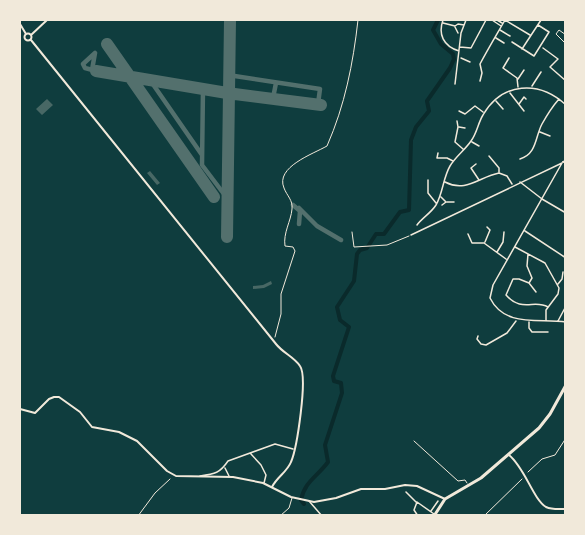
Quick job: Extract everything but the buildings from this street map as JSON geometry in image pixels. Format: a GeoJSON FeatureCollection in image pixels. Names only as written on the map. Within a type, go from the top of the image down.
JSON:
{"type":"FeatureCollection","features":[{"type":"Feature","properties":{"kind":"main road"},"geometry":{"type":"LineString","coordinates":[[434,515],[445,499],[469,486],[543,424],[566,385]]}},
{"type":"Feature","properties":{"kind":"street"},"geometry":{"type":"LineString","coordinates":[[47,20],[31,35],[31,40],[273,341],[299,365],[303,374],[294,449],[289,466],[278,476],[272,487]]}},
{"type":"Feature","properties":{"kind":"street"},"geometry":{"type":"LineString","coordinates":[[455,84],[466,20]]}},
{"type":"Feature","properties":{"kind":"street"},"geometry":{"type":"LineString","coordinates":[[460,47],[471,48],[486,20]]}},
{"type":"Feature","properties":{"kind":"street"},"geometry":{"type":"LineString","coordinates":[[492,20],[502,25]]}},
{"type":"Feature","properties":{"kind":"street"},"geometry":{"type":"LineString","coordinates":[[497,20],[502,25]]}},
{"type":"Feature","properties":{"kind":"street"},"geometry":{"type":"LineString","coordinates":[[480,81],[482,73],[480,64],[505,20],[530,35]]}},
{"type":"Feature","properties":{"kind":"street"},"geometry":{"type":"LineString","coordinates":[[522,48],[541,20]]}},
{"type":"Feature","properties":{"kind":"street"},"geometry":{"type":"LineString","coordinates":[[460,51],[452,48],[443,39],[440,30],[442,21],[454,26],[464,25]]}},
{"type":"Feature","properties":{"kind":"street"},"geometry":{"type":"LineString","coordinates":[[20,24],[26,34],[25,39]]}},
{"type":"Feature","properties":{"kind":"street"},"geometry":{"type":"LineString","coordinates":[[512,42],[534,56],[542,48],[549,32],[538,25]]}},
{"type":"Feature","properties":{"kind":"street"},"geometry":{"type":"LineString","coordinates":[[454,26],[458,33]]}},
{"type":"Feature","properties":{"kind":"street"},"geometry":{"type":"LineString","coordinates":[[499,30],[510,36]]}},
{"type":"Feature","properties":{"kind":"street"},"geometry":{"type":"LineString","coordinates":[[26,34],[31,35]]}},
{"type":"Feature","properties":{"kind":"street"},"geometry":{"type":"LineString","coordinates":[[495,37],[504,43]]}},
{"type":"Feature","properties":{"kind":"street"},"geometry":{"type":"LineString","coordinates":[[486,38],[492,41]]}},
{"type":"Feature","properties":{"kind":"street"},"geometry":{"type":"LineString","coordinates":[[20,42],[25,39],[31,40]]}},
{"type":"Feature","properties":{"kind":"street"},"geometry":{"type":"LineString","coordinates":[[542,48],[558,59],[546,70]]}},
{"type":"Feature","properties":{"kind":"street"},"geometry":{"type":"LineString","coordinates":[[460,58],[470,62]]}},
{"type":"Feature","properties":{"kind":"street"},"geometry":{"type":"LineString","coordinates":[[509,58],[503,68],[517,78],[519,88]]}},
{"type":"Feature","properties":{"kind":"street"},"geometry":{"type":"LineString","coordinates":[[550,67],[566,81]]}},
{"type":"Feature","properties":{"kind":"street"},"geometry":{"type":"LineString","coordinates":[[517,80],[524,70]]}},
{"type":"Feature","properties":{"kind":"street"},"geometry":{"type":"LineString","coordinates":[[532,87],[541,72]]}},
{"type":"Feature","properties":{"kind":"street"},"geometry":{"type":"LineString","coordinates":[[417,225],[437,203],[450,166],[471,141],[484,112],[495,100],[519,88],[532,87],[543,89],[566,105]]}},
{"type":"Feature","properties":{"kind":"street"},"geometry":{"type":"LineString","coordinates":[[509,92],[524,111]]}},
{"type":"Feature","properties":{"kind":"street"},"geometry":{"type":"LineString","coordinates":[[519,105],[524,97],[526,99]]}},
{"type":"Feature","properties":{"kind":"street"},"geometry":{"type":"LineString","coordinates":[[520,159],[529,154],[538,141],[540,126],[559,99]]}},
{"type":"Feature","properties":{"kind":"street"},"geometry":{"type":"LineString","coordinates":[[495,100],[503,109]]}},
{"type":"Feature","properties":{"kind":"street"},"geometry":{"type":"LineString","coordinates":[[459,111],[465,114],[475,106],[484,112]]}},
{"type":"Feature","properties":{"kind":"street"},"geometry":{"type":"LineString","coordinates":[[457,121],[458,127],[454,142],[464,149]]}},
{"type":"Feature","properties":{"kind":"street"},"geometry":{"type":"LineString","coordinates":[[458,127],[465,128]]}},
{"type":"Feature","properties":{"kind":"street"},"geometry":{"type":"LineString","coordinates":[[540,132],[550,136]]}},
{"type":"Feature","properties":{"kind":"street"},"geometry":{"type":"LineString","coordinates":[[471,141],[477,146]]}},
{"type":"Feature","properties":{"kind":"street"},"geometry":{"type":"LineString","coordinates":[[437,158],[438,153]]}},
{"type":"Feature","properties":{"kind":"street"},"geometry":{"type":"LineString","coordinates":[[489,156],[499,168],[499,172]]}},
{"type":"Feature","properties":{"kind":"street"},"geometry":{"type":"LineString","coordinates":[[433,161],[437,158],[447,158],[453,161]]}},
{"type":"Feature","properties":{"kind":"street"},"geometry":{"type":"LineString","coordinates":[[411,236],[564,161]]}},
{"type":"Feature","properties":{"kind":"street"},"geometry":{"type":"LineString","coordinates":[[564,161],[493,285],[490,298],[502,312],[517,320],[566,322]]}},
{"type":"Feature","properties":{"kind":"street"},"geometry":{"type":"LineString","coordinates":[[476,164],[471,170],[479,181]]}},
{"type":"Feature","properties":{"kind":"street"},"geometry":{"type":"LineString","coordinates":[[444,182],[459,187],[499,172]]}},
{"type":"Feature","properties":{"kind":"street"},"geometry":{"type":"LineString","coordinates":[[499,172],[507,176],[513,185]]}},
{"type":"Feature","properties":{"kind":"street"},"geometry":{"type":"LineString","coordinates":[[429,182],[428,193],[437,203]]}},
{"type":"Feature","properties":{"kind":"street"},"geometry":{"type":"LineString","coordinates":[[520,182],[542,199],[566,213]]}},
{"type":"Feature","properties":{"kind":"street"},"geometry":{"type":"LineString","coordinates":[[440,197],[446,202]]}},
{"type":"Feature","properties":{"kind":"street"},"geometry":{"type":"LineString","coordinates":[[442,205],[446,202],[454,202]]}},
{"type":"Feature","properties":{"kind":"street"},"geometry":{"type":"LineString","coordinates":[[484,243],[490,230],[487,227]]}},
{"type":"Feature","properties":{"kind":"street"},"geometry":{"type":"LineString","coordinates":[[524,231],[566,258]]}},
{"type":"Feature","properties":{"kind":"street"},"geometry":{"type":"LineString","coordinates":[[497,253],[506,237],[504,232]]}},
{"type":"Feature","properties":{"kind":"street"},"geometry":{"type":"LineString","coordinates":[[468,234],[472,243],[484,243],[507,260]]}},
{"type":"Feature","properties":{"kind":"street"},"geometry":{"type":"LineString","coordinates":[[515,247],[545,263],[557,284],[559,291],[548,307],[546,321]]}},
{"type":"Feature","properties":{"kind":"street"},"geometry":{"type":"LineString","coordinates":[[528,254],[527,266],[532,276],[529,283]]}},
{"type":"Feature","properties":{"kind":"street"},"geometry":{"type":"LineString","coordinates":[[557,284],[564,275]]}},
{"type":"Feature","properties":{"kind":"street"},"geometry":{"type":"LineString","coordinates":[[536,292],[529,283],[516,278],[513,279],[506,292],[508,298],[520,304],[530,306],[540,304],[548,307]]}},
{"type":"Feature","properties":{"kind":"street"},"geometry":{"type":"LineString","coordinates":[[558,321],[566,306]]}},
{"type":"Feature","properties":{"kind":"street"},"geometry":{"type":"LineString","coordinates":[[478,336],[477,339],[481,344],[486,345],[507,333],[517,320]]}},
{"type":"Feature","properties":{"kind":"street"},"geometry":{"type":"LineString","coordinates":[[529,321],[531,330],[539,333],[548,332]]}},
{"type":"Feature","properties":{"kind":"street"},"geometry":{"type":"LineString","coordinates":[[20,410],[35,413],[49,399],[59,397],[80,412],[92,427],[119,432],[137,441],[173,476],[229,476],[263,483],[292,497],[309,501],[325,501],[361,489],[385,489],[405,485],[417,486],[445,499]]}},
{"type":"Feature","properties":{"kind":"street"},"geometry":{"type":"LineString","coordinates":[[190,477],[211,474],[225,468],[228,461],[275,444],[294,449]]}},
{"type":"Feature","properties":{"kind":"street"},"geometry":{"type":"LineString","coordinates":[[251,453],[266,475],[263,483]]}},
{"type":"Feature","properties":{"kind":"street"},"geometry":{"type":"LineString","coordinates":[[508,454],[518,463],[543,505],[552,509],[566,509]]}},
{"type":"Feature","properties":{"kind":"street"},"geometry":{"type":"LineString","coordinates":[[225,468],[229,476]]}},
{"type":"Feature","properties":{"kind":"street"},"geometry":{"type":"LineString","coordinates":[[406,492],[434,515]]}},
{"type":"Feature","properties":{"kind":"street"},"geometry":{"type":"LineString","coordinates":[[309,501],[322,516]]}},
{"type":"Feature","properties":{"kind":"street"},"geometry":{"type":"LineString","coordinates":[[430,512],[438,501]]}},
{"type":"Feature","properties":{"kind":"street"},"geometry":{"type":"LineString","coordinates":[[417,502],[414,510],[418,516]]}},
{"type":"Feature","properties":{"kind":"lane"},"geometry":{"type":"LineString","coordinates":[[566,35],[559,30],[556,34],[566,44]]}},
{"type":"Feature","properties":{"kind":"lane"},"geometry":{"type":"LineString","coordinates":[[352,232],[354,247],[387,245],[411,236]]}},
{"type":"Feature","properties":{"kind":"lane"},"geometry":{"type":"LineString","coordinates":[[414,441],[458,481],[465,480],[469,486]]}},
{"type":"Feature","properties":{"kind":"lane"},"geometry":{"type":"LineString","coordinates":[[280,516],[289,508],[292,497]]}},
{"type":"Feature","properties":{"kind":"path"},"geometry":{"type":"LineString","coordinates":[[273,341],[281,314],[281,294],[295,251],[293,247],[285,246],[284,239],[293,207],[282,180],[293,164],[327,146],[345,101],[355,51],[358,20]]}},
{"type":"Feature","properties":{"kind":"path"},"geometry":{"type":"LineString","coordinates":[[484,516],[534,465],[555,455],[566,438]]}},
{"type":"Feature","properties":{"kind":"path"},"geometry":{"type":"LineString","coordinates":[[138,516],[155,493],[173,476]]}},
{"type":"Feature","properties":{"kind":"waterway"},"geometry":{"type":"LineString","coordinates":[[304,504],[301,500],[305,488],[328,462],[325,445],[342,393],[341,383],[334,381],[333,376],[349,327],[340,320],[337,307],[354,281],[357,254],[360,250],[367,248],[376,234],[384,234],[400,212],[409,210],[411,140],[416,127],[429,111],[427,101],[454,59],[453,54],[441,44],[433,30],[438,20]]}},
{"type":"Feature","properties":{"kind":"taxiway"},"geometry":{"type":"LineString","coordinates":[[95,53],[83,64],[85,68],[96,71]]}},
{"type":"Feature","properties":{"kind":"taxiway"},"geometry":{"type":"LineString","coordinates":[[92,70],[95,53]]}},
{"type":"Feature","properties":{"kind":"taxiway"},"geometry":{"type":"LineString","coordinates":[[228,75],[320,89],[318,104]]}},
{"type":"Feature","properties":{"kind":"taxiway"},"geometry":{"type":"LineString","coordinates":[[150,80],[202,155]]}},
{"type":"Feature","properties":{"kind":"taxiway"},"geometry":{"type":"LineString","coordinates":[[273,98],[276,83]]}},
{"type":"Feature","properties":{"kind":"taxiway"},"geometry":{"type":"LineString","coordinates":[[203,88],[202,165],[227,198]]}},
{"type":"Feature","properties":{"kind":"taxiway"},"geometry":{"type":"LineString","coordinates":[[293,205],[300,211],[299,224]]}},
{"type":"Feature","properties":{"kind":"taxiway"},"geometry":{"type":"LineString","coordinates":[[299,208],[317,226],[341,240]]}},
{"type":"Feature","properties":{"kind":"runway"},"geometry":{"type":"LineString","coordinates":[[227,237],[230,20]]}},
{"type":"Feature","properties":{"kind":"runway"},"geometry":{"type":"LineString","coordinates":[[107,44],[214,197]]}},
{"type":"Feature","properties":{"kind":"runway"},"geometry":{"type":"LineString","coordinates":[[96,71],[227,93],[321,105]]}}]}
